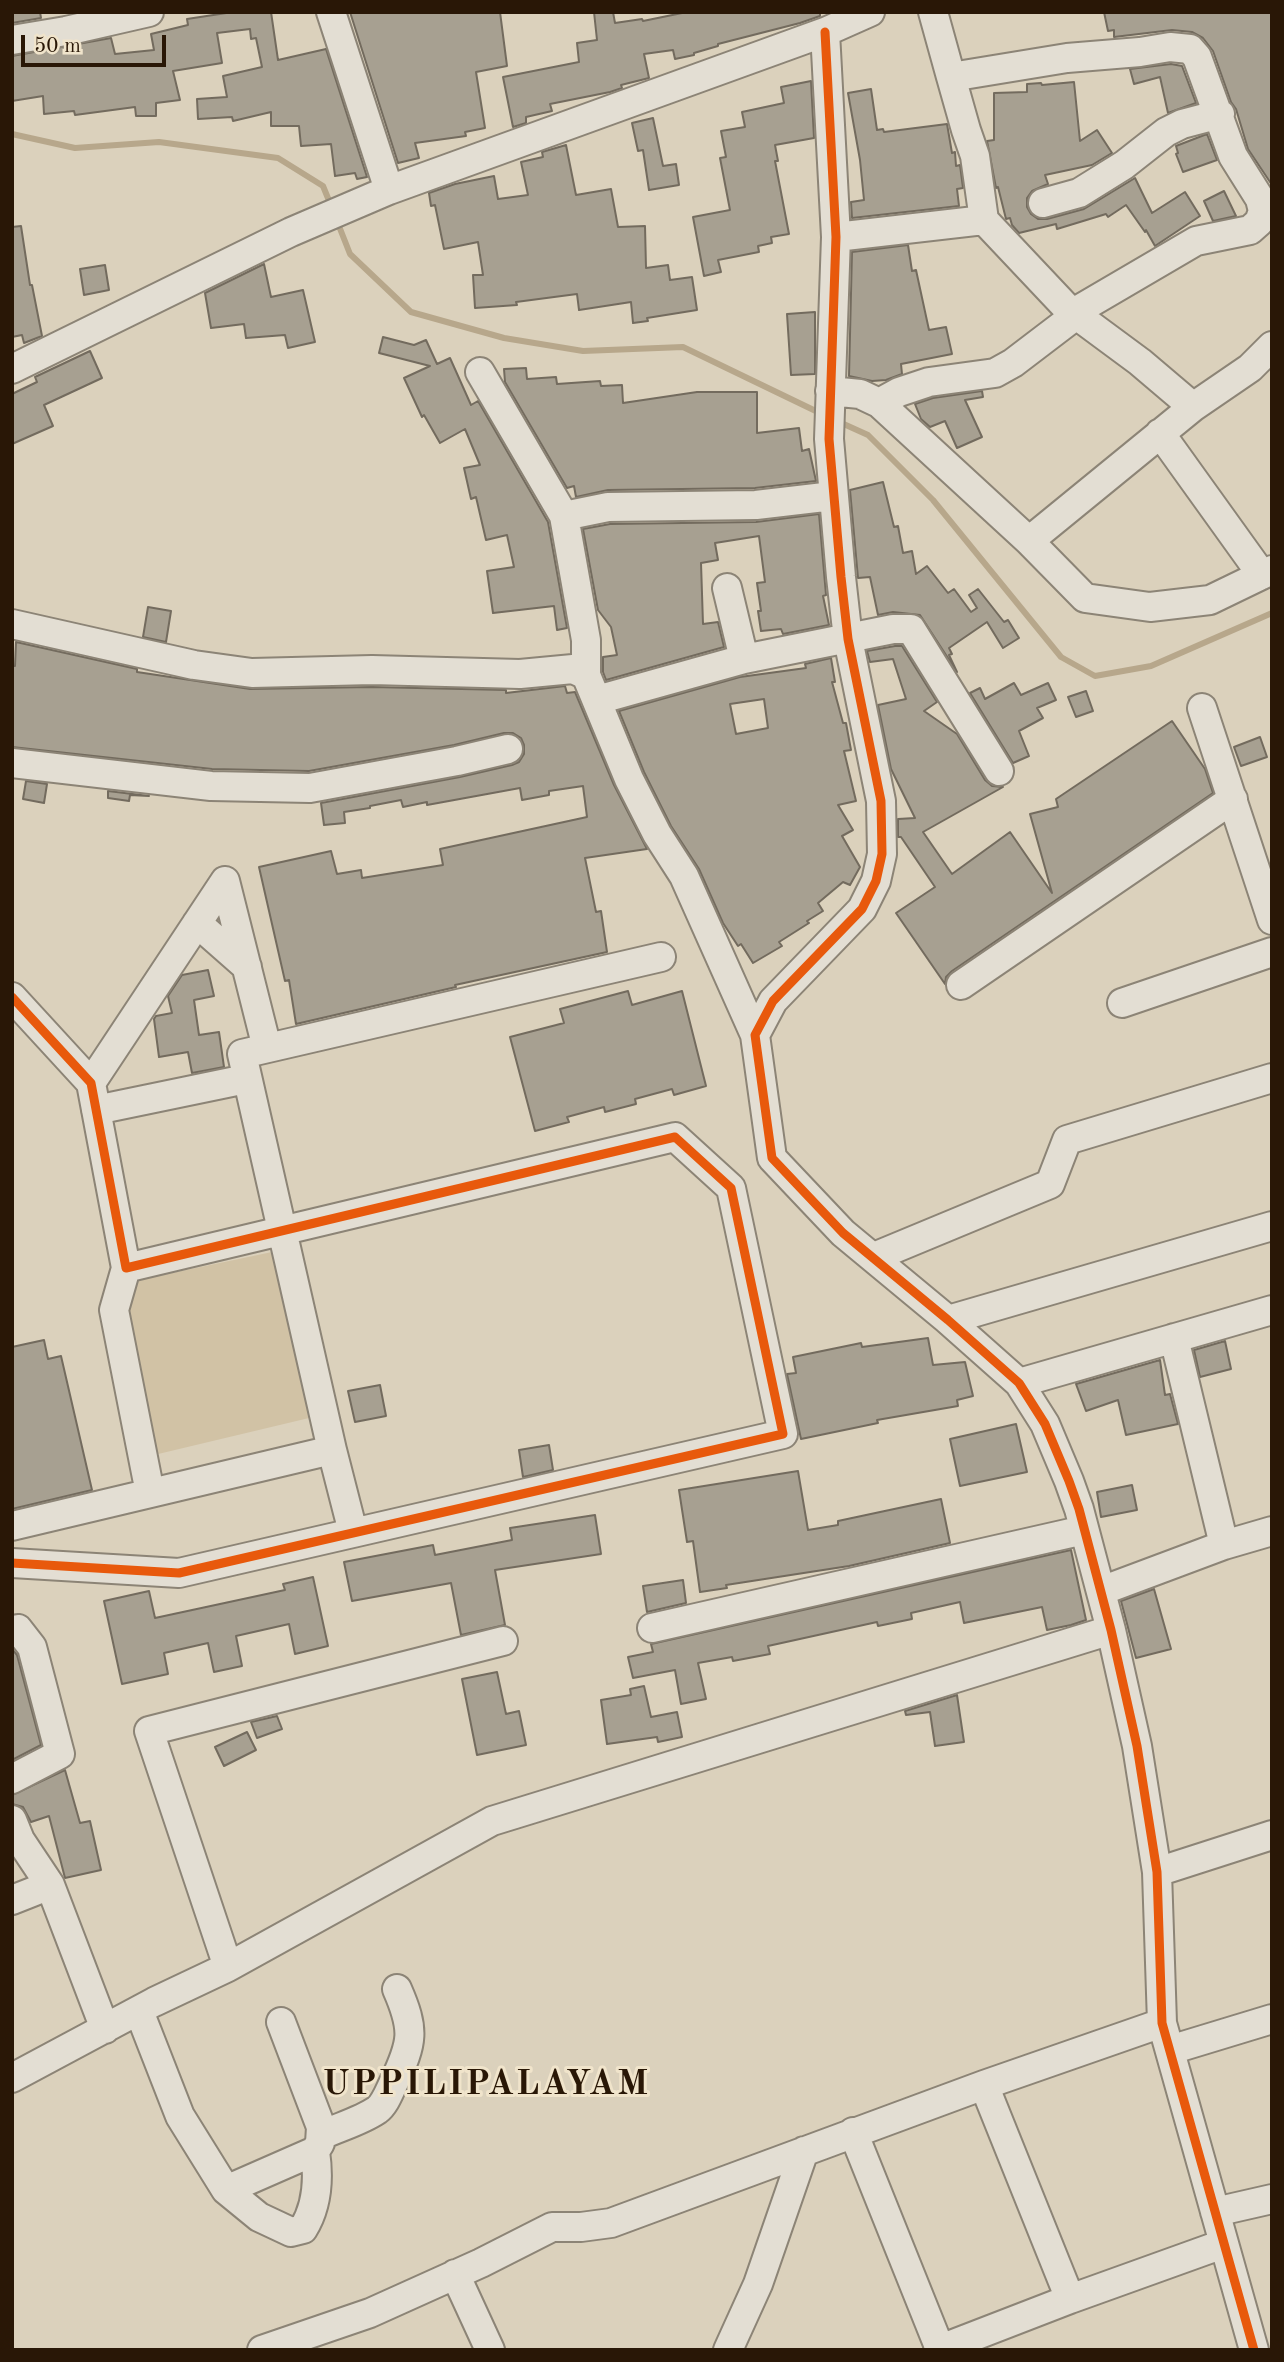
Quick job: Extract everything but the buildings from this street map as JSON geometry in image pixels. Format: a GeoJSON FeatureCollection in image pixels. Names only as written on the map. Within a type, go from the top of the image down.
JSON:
{"type":"FeatureCollection","features":[{"type":"Feature","properties":{"kind":"street"},"geometry":{"type":"LineString","coordinates":[[12,40],[149,12]]}},
{"type":"Feature","properties":{"kind":"street"},"geometry":{"type":"LineString","coordinates":[[331,12],[389,190]]}},
{"type":"Feature","properties":{"kind":"street"},"geometry":{"type":"LineString","coordinates":[[933,12],[965,130],[975,156],[984,220],[1075,314],[1140,362],[1193,407]]}},
{"type":"Feature","properties":{"kind":"street"},"geometry":{"type":"LineString","coordinates":[[12,369],[291,232],[389,190],[848,19],[836,237],[829,439],[848,639],[881,801],[882,854],[876,881],[862,909],[773,1001],[755,1035]]}},
{"type":"Feature","properties":{"kind":"street"},"geometry":{"type":"LineString","coordinates":[[879,403],[899,392],[929,382],[995,373],[1013,363],[1075,314],[1196,241],[1250,230],[1264,234],[1263,211],[1259,199],[1233,156],[1220,114],[1197,57],[1190,49],[1170,47],[1067,58],[951,77]]}},
{"type":"Feature","properties":{"kind":"street"},"geometry":{"type":"LineString","coordinates":[[1043,203],[1079,193],[1166,132],[1182,124],[1220,114]]}},
{"type":"Feature","properties":{"kind":"street"},"geometry":{"type":"LineString","coordinates":[[836,237],[984,220]]}},
{"type":"Feature","properties":{"kind":"street"},"geometry":{"type":"LineString","coordinates":[[1029,541],[1193,407],[1250,368],[1272,346]]}},
{"type":"Feature","properties":{"kind":"street"},"geometry":{"type":"LineString","coordinates":[[480,372],[564,516],[586,640],[591,687],[629,779],[657,834],[684,876],[755,1035],[772,1158],[843,1233],[1019,1383],[1045,1424],[1069,1481],[1101,1591],[1137,1746],[1157,1872],[1166,2037],[1254,2350]]}},
{"type":"Feature","properties":{"kind":"street"},"geometry":{"type":"LineString","coordinates":[[830,399],[860,394],[879,403],[1029,541],[1085,598],[1150,607],[1210,600],[1267,572],[1160,433]]}},
{"type":"Feature","properties":{"kind":"street"},"geometry":{"type":"LineString","coordinates":[[564,516],[608,507],[756,505],[833,496]]}},
{"type":"Feature","properties":{"kind":"street"},"geometry":{"type":"LineString","coordinates":[[727,588],[744,659]]}},
{"type":"Feature","properties":{"kind":"street"},"geometry":{"type":"LineString","coordinates":[[12,624],[194,665],[253,673],[372,670],[520,674],[573,669],[591,687]]}},
{"type":"Feature","properties":{"kind":"street"},"geometry":{"type":"LineString","coordinates":[[591,687],[893,629],[911,629],[999,771]]}},
{"type":"Feature","properties":{"kind":"street"},"geometry":{"type":"LineString","coordinates":[[1202,708],[1272,920]]}},
{"type":"Feature","properties":{"kind":"street"},"geometry":{"type":"LineString","coordinates":[[12,763],[211,786],[310,788],[508,749]]}},
{"type":"Feature","properties":{"kind":"street"},"geometry":{"type":"LineString","coordinates":[[961,985],[1233,799]]}},
{"type":"Feature","properties":{"kind":"street"},"geometry":{"type":"LineString","coordinates":[[93,1097],[225,881],[267,1048]]}},
{"type":"Feature","properties":{"kind":"street"},"geometry":{"type":"LineString","coordinates":[[197,923],[247,967]]}},
{"type":"Feature","properties":{"kind":"street"},"geometry":{"type":"LineString","coordinates":[[1122,1003],[1272,952]]}},
{"type":"Feature","properties":{"kind":"street"},"geometry":{"type":"LineString","coordinates":[[353,1532],[242,1054],[661,957]]}},
{"type":"Feature","properties":{"kind":"street"},"geometry":{"type":"LineString","coordinates":[[12,998],[93,1097],[126,1268],[114,1310],[150,1493]]}},
{"type":"Feature","properties":{"kind":"street"},"geometry":{"type":"LineString","coordinates":[[874,1257],[1049,1184],[1068,1140],[1272,1078]]}},
{"type":"Feature","properties":{"kind":"street"},"geometry":{"type":"LineString","coordinates":[[93,1097],[246,1079]]}},
{"type":"Feature","properties":{"kind":"street"},"geometry":{"type":"LineString","coordinates":[[12,1563],[179,1573],[783,1434],[731,1188],[675,1137],[126,1268]]}},
{"type":"Feature","properties":{"kind":"street"},"geometry":{"type":"LineString","coordinates":[[948,1320],[1272,1226]]}},
{"type":"Feature","properties":{"kind":"street"},"geometry":{"type":"LineString","coordinates":[[1019,1383],[1272,1310]]}},
{"type":"Feature","properties":{"kind":"street"},"geometry":{"type":"LineString","coordinates":[[1174,1338],[1224,1545]]}},
{"type":"Feature","properties":{"kind":"street"},"geometry":{"type":"LineString","coordinates":[[12,1526],[332,1450]]}},
{"type":"Feature","properties":{"kind":"street"},"geometry":{"type":"LineString","coordinates":[[652,1628],[1084,1530]]}},
{"type":"Feature","properties":{"kind":"street"},"geometry":{"type":"LineString","coordinates":[[1101,1591],[1224,1545],[1272,1531]]}},
{"type":"Feature","properties":{"kind":"street"},"geometry":{"type":"LineString","coordinates":[[12,1779],[61,1754],[32,1647],[18,1629]]}},
{"type":"Feature","properties":{"kind":"street"},"geometry":{"type":"LineString","coordinates":[[12,2078],[228,1967],[492,1821],[1111,1630]]}},
{"type":"Feature","properties":{"kind":"street"},"geometry":{"type":"LineString","coordinates":[[228,1967],[149,1731],[503,1641]]}},
{"type":"Feature","properties":{"kind":"street"},"geometry":{"type":"LineString","coordinates":[[12,1820],[20,1840],[50,1885],[105,2029]]}},
{"type":"Feature","properties":{"kind":"street"},"geometry":{"type":"LineString","coordinates":[[1157,1872],[1272,1835]]}},
{"type":"Feature","properties":{"kind":"street"},"geometry":{"type":"LineString","coordinates":[[12,1900],[50,1885]]}},
{"type":"Feature","properties":{"kind":"street"},"geometry":{"type":"LineString","coordinates":[[226,2190],[318,2143],[383,2103],[406,2057],[411,2033],[409,2015],[397,1989]]}},
{"type":"Feature","properties":{"kind":"street"},"geometry":{"type":"LineString","coordinates":[[139,2011],[180,2116],[226,2190],[258,2217],[291,2232],[303,2229],[310,2218],[318,2173],[321,2127],[281,2022]]}},
{"type":"Feature","properties":{"kind":"street"},"geometry":{"type":"LineString","coordinates":[[262,2350],[370,2313],[552,2227],[581,2227],[611,2222],[984,2085],[1166,2037],[1272,2020]]}},
{"type":"Feature","properties":{"kind":"street"},"geometry":{"type":"LineString","coordinates":[[984,2085],[1070,2299]]}},
{"type":"Feature","properties":{"kind":"street"},"geometry":{"type":"LineString","coordinates":[[853,2132],[939,2349],[1223,2244]]}},
{"type":"Feature","properties":{"kind":"street"},"geometry":{"type":"LineString","coordinates":[[729,2350],[758,2284],[804,2151]]}},
{"type":"Feature","properties":{"kind":"street"},"geometry":{"type":"LineString","coordinates":[[1215,2213],[1272,2199]]}},
{"type":"Feature","properties":{"kind":"street"},"geometry":{"type":"LineString","coordinates":[[455,2274],[490,2350]]}},
{"type":"Feature","properties":{"kind":"street"},"geometry":{"type":"LineString","coordinates":[[1261,2350],[1272,2347]]}},
{"type":"Feature","properties":{"kind":"shaded area"},"geometry":{"type":"Polygon","coordinates":[[[272,1252],[309,1418],[154,1455],[115,1285],[272,1252]]]}},
{"type":"Feature","properties":{"kind":"waterway"},"geometry":{"type":"LineString","coordinates":[[12,134],[75,148],[159,142],[278,158],[323,186],[332,208]]}},
{"type":"Feature","properties":{"kind":"waterway"},"geometry":{"type":"LineString","coordinates":[[337,221],[350,254],[411,312],[504,338],[583,351],[683,347],[824,415]]}},
{"type":"Feature","properties":{"kind":"waterway"},"geometry":{"type":"LineString","coordinates":[[837,421],[868,435],[933,500],[1061,657],[1095,676],[1151,666],[1272,613]]}},
{"type":"Feature","properties":{"kind":"cycle path"},"geometry":{"type":"LineString","coordinates":[[825,32],[836,237],[829,439],[848,639],[881,801],[882,854],[876,881],[862,909],[773,1001],[755,1035],[772,1158],[843,1233],[1019,1383],[1045,1424],[1069,1481],[1111,1630],[1137,1746],[1157,1872],[1162,2023],[1254,2350]]}},
{"type":"Feature","properties":{"kind":"cycle path"},"geometry":{"type":"LineString","coordinates":[[12,997],[91,1083],[126,1268],[675,1137],[731,1188],[783,1434],[179,1573],[12,1563]]}},
{"type":"Feature","properties":{"kind":"district","name":"UPPILIPALAYAM"},"geometry":{"type":"Point","coordinates":[486,2085]}}]}
